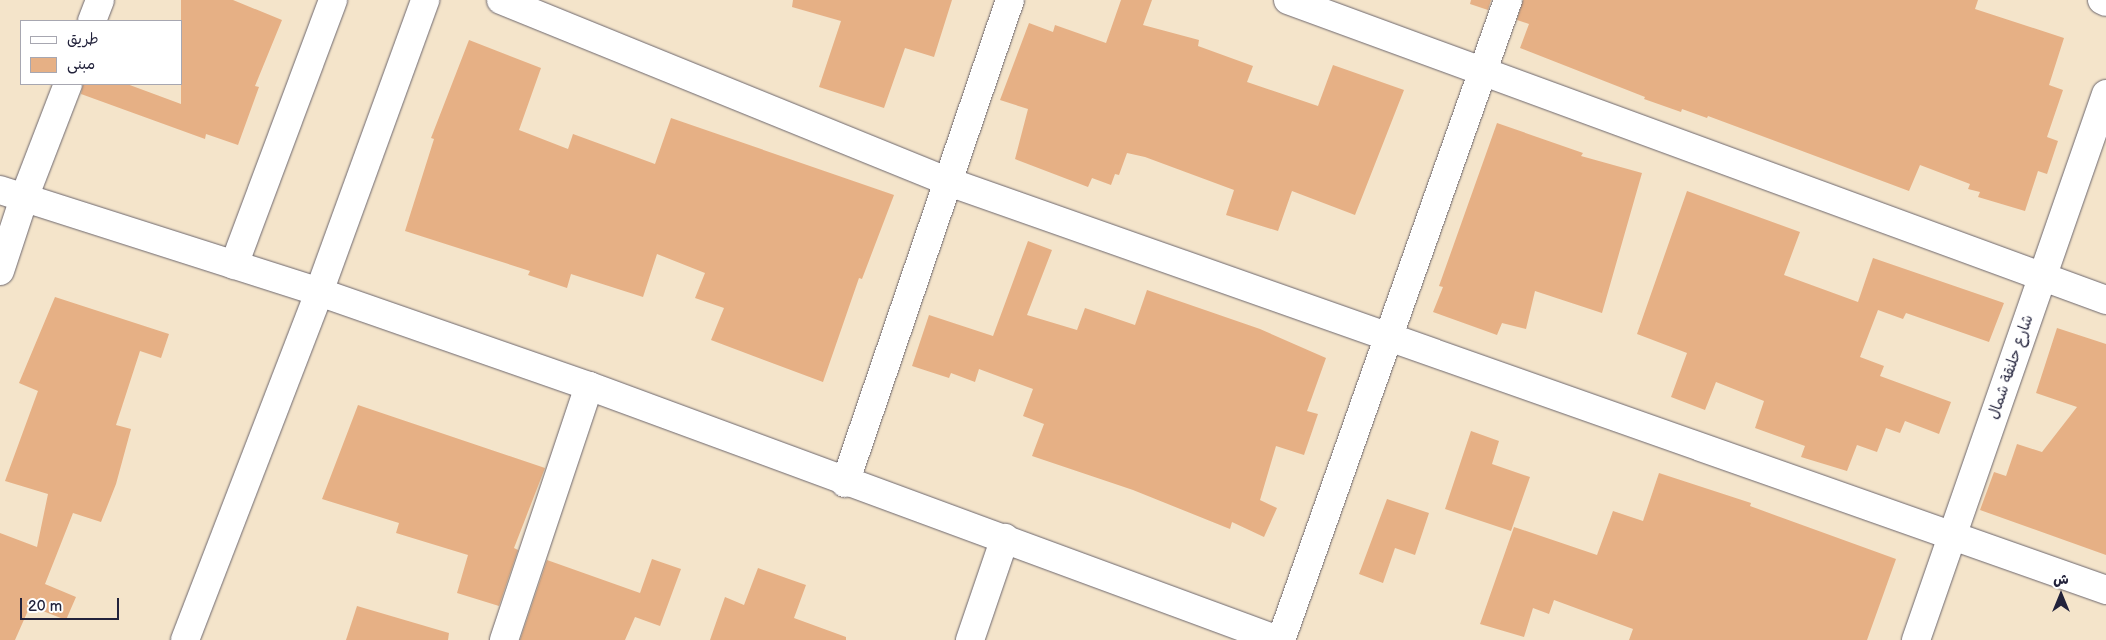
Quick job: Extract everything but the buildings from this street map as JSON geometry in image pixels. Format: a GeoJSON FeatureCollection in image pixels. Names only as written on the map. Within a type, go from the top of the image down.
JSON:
{"type":"FeatureCollection","features":[{"type":"Feature","properties":{"kind":"street"},"geometry":{"type":"LineString","coordinates":[[92,20],[100,0]]}},
{"type":"Feature","properties":{"kind":"street"},"geometry":{"type":"LineString","coordinates":[[234,266],[333,0]]}},
{"type":"Feature","properties":{"kind":"street"},"geometry":{"type":"LineString","coordinates":[[185,640],[319,292],[425,0]]}},
{"type":"Feature","properties":{"kind":"street"},"geometry":{"type":"LineString","coordinates":[[500,0],[949,182],[2106,590]]}},
{"type":"Feature","properties":{"kind":"street"},"geometry":{"type":"LineString","coordinates":[[845,483],[1010,0]]}},
{"type":"Feature","properties":{"kind":"street"},"geometry":{"type":"LineString","coordinates":[[1288,0],[2106,300]]}},
{"type":"Feature","properties":{"kind":"street"},"geometry":{"type":"LineString","coordinates":[[12,194],[319,292],[589,386],[845,483],[1005,538],[1280,640],[1508,0]]}},
{"type":"Feature","properties":{"kind":"street"},"geometry":{"type":"LineString","coordinates":[[2102,0],[2106,2]]}},
{"type":"Feature","properties":{"kind":"street"},"geometry":{"type":"LineString","coordinates":[[0,271],[12,194],[67,85]]}},
{"type":"Feature","properties":{"kind":"street","name":"شارع حلنقة شمال"},"geometry":{"type":"LineString","coordinates":[[1916,640],[1950,534],[2106,94]]}},
{"type":"Feature","properties":{"kind":"street"},"geometry":{"type":"LineString","coordinates":[[504,640],[589,386]]}},
{"type":"Feature","properties":{"kind":"street"},"geometry":{"type":"LineString","coordinates":[[970,640],[1005,538]]}}]}
